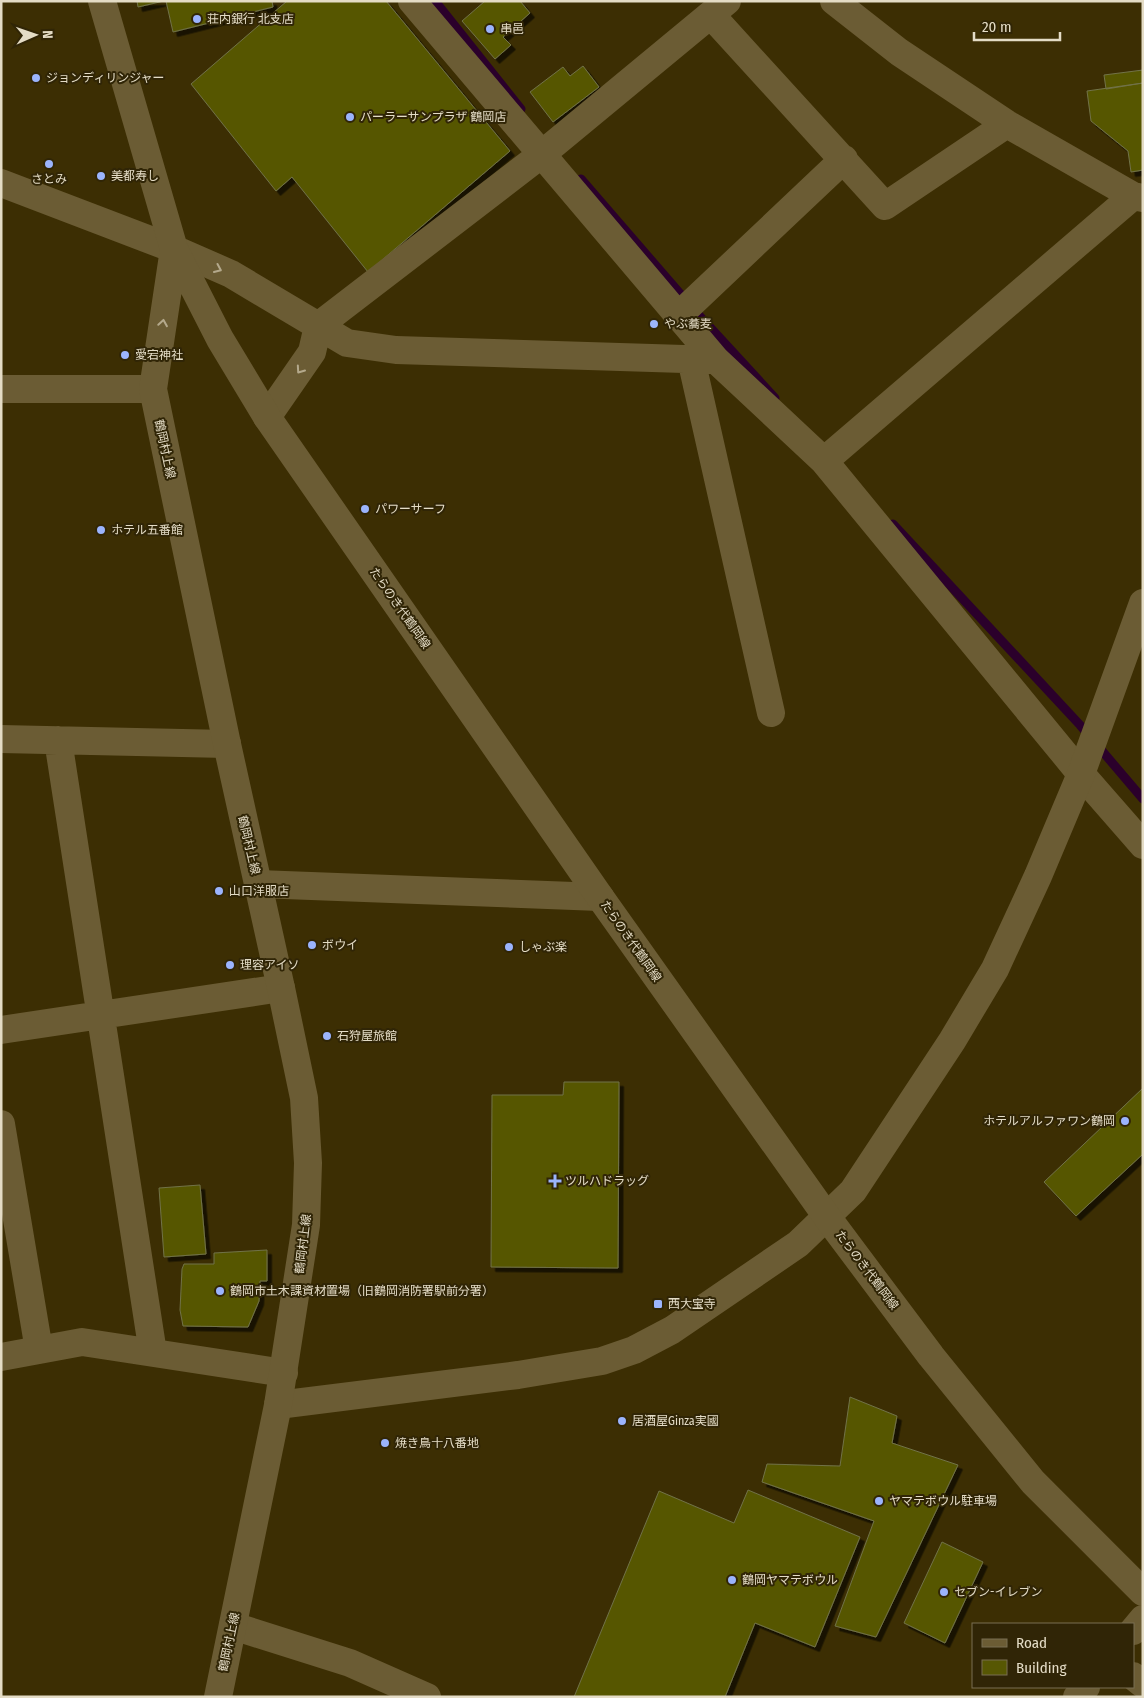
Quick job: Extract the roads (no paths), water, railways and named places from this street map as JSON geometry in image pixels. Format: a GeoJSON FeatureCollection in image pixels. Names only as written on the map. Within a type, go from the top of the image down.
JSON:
{"type":"FeatureCollection","features":[{"type":"Feature","properties":{"kind":"street","name":"鶴岡村上線"},"geometry":{"type":"LineString","coordinates":[[102,1],[174,249],[153,389],[227,744],[304,1098],[308,1163],[306,1225],[284,1373],[218,1697]]}},
{"type":"Feature","properties":{"kind":"street"},"geometry":{"type":"LineString","coordinates":[[412,1],[678,316],[703,359],[771,713]]}},
{"type":"Feature","properties":{"kind":"street"},"geometry":{"type":"LineString","coordinates":[[824,462],[1138,197],[1007,124],[899,52],[834,1]]}},
{"type":"Feature","properties":{"kind":"street"},"geometry":{"type":"LineString","coordinates":[[267,417],[312,352],[318,326],[542,154],[719,8],[844,159],[886,206],[1007,124]]}},
{"type":"Feature","properties":{"kind":"street"},"geometry":{"type":"LineString","coordinates":[[678,316],[844,159]]}},
{"type":"Feature","properties":{"kind":"street"},"geometry":{"type":"LineString","coordinates":[[1,183],[174,249],[231,274],[347,343],[396,350],[703,359],[824,462],[1081,774],[1143,845]]}},
{"type":"Feature","properties":{"kind":"street","name":"たらのき代鶴岡線"},"geometry":{"type":"LineString","coordinates":[[174,249],[220,340],[267,417],[600,896],[827,1217],[931,1356],[1033,1482],[1143,1592]]}},
{"type":"Feature","properties":{"kind":"street"},"geometry":{"type":"LineString","coordinates":[[1,389],[153,389]]}},
{"type":"Feature","properties":{"kind":"street"},"geometry":{"type":"LineString","coordinates":[[278,1405],[518,1374],[602,1361],[634,1350],[672,1330],[798,1244],[853,1191],[952,1042],[995,969],[1038,876],[1081,774],[1143,603]]}},
{"type":"Feature","properties":{"kind":"street"},"geometry":{"type":"LineString","coordinates":[[1,739],[227,744]]}},
{"type":"Feature","properties":{"kind":"street"},"geometry":{"type":"LineString","coordinates":[[58,740],[154,1353]]}},
{"type":"Feature","properties":{"kind":"street"},"geometry":{"type":"LineString","coordinates":[[258,884],[600,896]]}},
{"type":"Feature","properties":{"kind":"street"},"geometry":{"type":"LineString","coordinates":[[1,1030],[281,988]]}},
{"type":"Feature","properties":{"kind":"street"},"geometry":{"type":"LineString","coordinates":[[1,1124],[39,1350]]}},
{"type":"Feature","properties":{"kind":"street"},"geometry":{"type":"LineString","coordinates":[[1,1357],[82,1342],[284,1373]]}},
{"type":"Feature","properties":{"kind":"street"},"geometry":{"type":"LineString","coordinates":[[1134,1630],[1143,1619]]}},
{"type":"Feature","properties":{"kind":"street"},"geometry":{"type":"LineString","coordinates":[[233,1626],[350,1663],[427,1697]]}},
{"type":"Feature","properties":{"kind":"waterway"},"geometry":{"type":"LineString","coordinates":[[435,1],[521,109]]}},
{"type":"Feature","properties":{"kind":"waterway"},"geometry":{"type":"LineString","coordinates":[[581,179],[696,312],[775,398]]}},
{"type":"Feature","properties":{"kind":"waterway"},"geometry":{"type":"LineString","coordinates":[[893,524],[1080,725],[1143,799]]}},
{"type":"Feature","properties":{"kind":"place","name":"荘内銀行 北支店"},"geometry":{"type":"Point","coordinates":[197,19]}},
{"type":"Feature","properties":{"kind":"place","name":"串邑"},"geometry":{"type":"Point","coordinates":[490,29]}},
{"type":"Feature","properties":{"kind":"place","name":"ジョンディリンジャー"},"geometry":{"type":"Point","coordinates":[36,78]}},
{"type":"Feature","properties":{"kind":"place","name":"パーラーサンプラザ 鶴岡店"},"geometry":{"type":"Point","coordinates":[350,117]}},
{"type":"Feature","properties":{"kind":"place","name":"さとみ"},"geometry":{"type":"Point","coordinates":[49,164]}},
{"type":"Feature","properties":{"kind":"place","name":"美都寿し"},"geometry":{"type":"Point","coordinates":[101,176]}},
{"type":"Feature","properties":{"kind":"place","name":"やぶ蕎麦"},"geometry":{"type":"Point","coordinates":[654,324]}},
{"type":"Feature","properties":{"kind":"place","name":"愛宕神社"},"geometry":{"type":"Point","coordinates":[125,355]}},
{"type":"Feature","properties":{"kind":"place","name":"パワーサーフ"},"geometry":{"type":"Point","coordinates":[365,509]}},
{"type":"Feature","properties":{"kind":"place","name":"ホテル五番館"},"geometry":{"type":"Point","coordinates":[101,530]}},
{"type":"Feature","properties":{"kind":"place","name":"山口洋服店"},"geometry":{"type":"Point","coordinates":[219,891]}},
{"type":"Feature","properties":{"kind":"place","name":"ボウイ"},"geometry":{"type":"Point","coordinates":[312,945]}},
{"type":"Feature","properties":{"kind":"place","name":"しゃぶ楽"},"geometry":{"type":"Point","coordinates":[509,947]}},
{"type":"Feature","properties":{"kind":"place","name":"理容アイソ"},"geometry":{"type":"Point","coordinates":[230,965]}},
{"type":"Feature","properties":{"kind":"place","name":"石狩屋旅館"},"geometry":{"type":"Point","coordinates":[327,1036]}},
{"type":"Feature","properties":{"kind":"place","name":"ホテルアルファワン鶴岡"},"geometry":{"type":"Point","coordinates":[1125,1121]}},
{"type":"Feature","properties":{"kind":"place","name":"ツルハドラッグ"},"geometry":{"type":"Point","coordinates":[555,1181]}},
{"type":"Feature","properties":{"kind":"place","name":"鶴岡市土木課資材置場（旧鶴岡消防署駅前分署）"},"geometry":{"type":"Point","coordinates":[220,1291]}},
{"type":"Feature","properties":{"kind":"place","name":"西大宝寺"},"geometry":{"type":"Point","coordinates":[658,1304]}},
{"type":"Feature","properties":{"kind":"place","name":"居酒屋Ginza実國"},"geometry":{"type":"Point","coordinates":[622,1421]}},
{"type":"Feature","properties":{"kind":"place","name":"焼き鳥十八番地"},"geometry":{"type":"Point","coordinates":[385,1443]}},
{"type":"Feature","properties":{"kind":"place","name":"ヤマテボウル駐車場"},"geometry":{"type":"Point","coordinates":[879,1501]}},
{"type":"Feature","properties":{"kind":"place","name":"鶴岡ヤマテボウル"},"geometry":{"type":"Point","coordinates":[732,1580]}},
{"type":"Feature","properties":{"kind":"place","name":"セブン-イレブン"},"geometry":{"type":"Point","coordinates":[944,1592]}}]}
